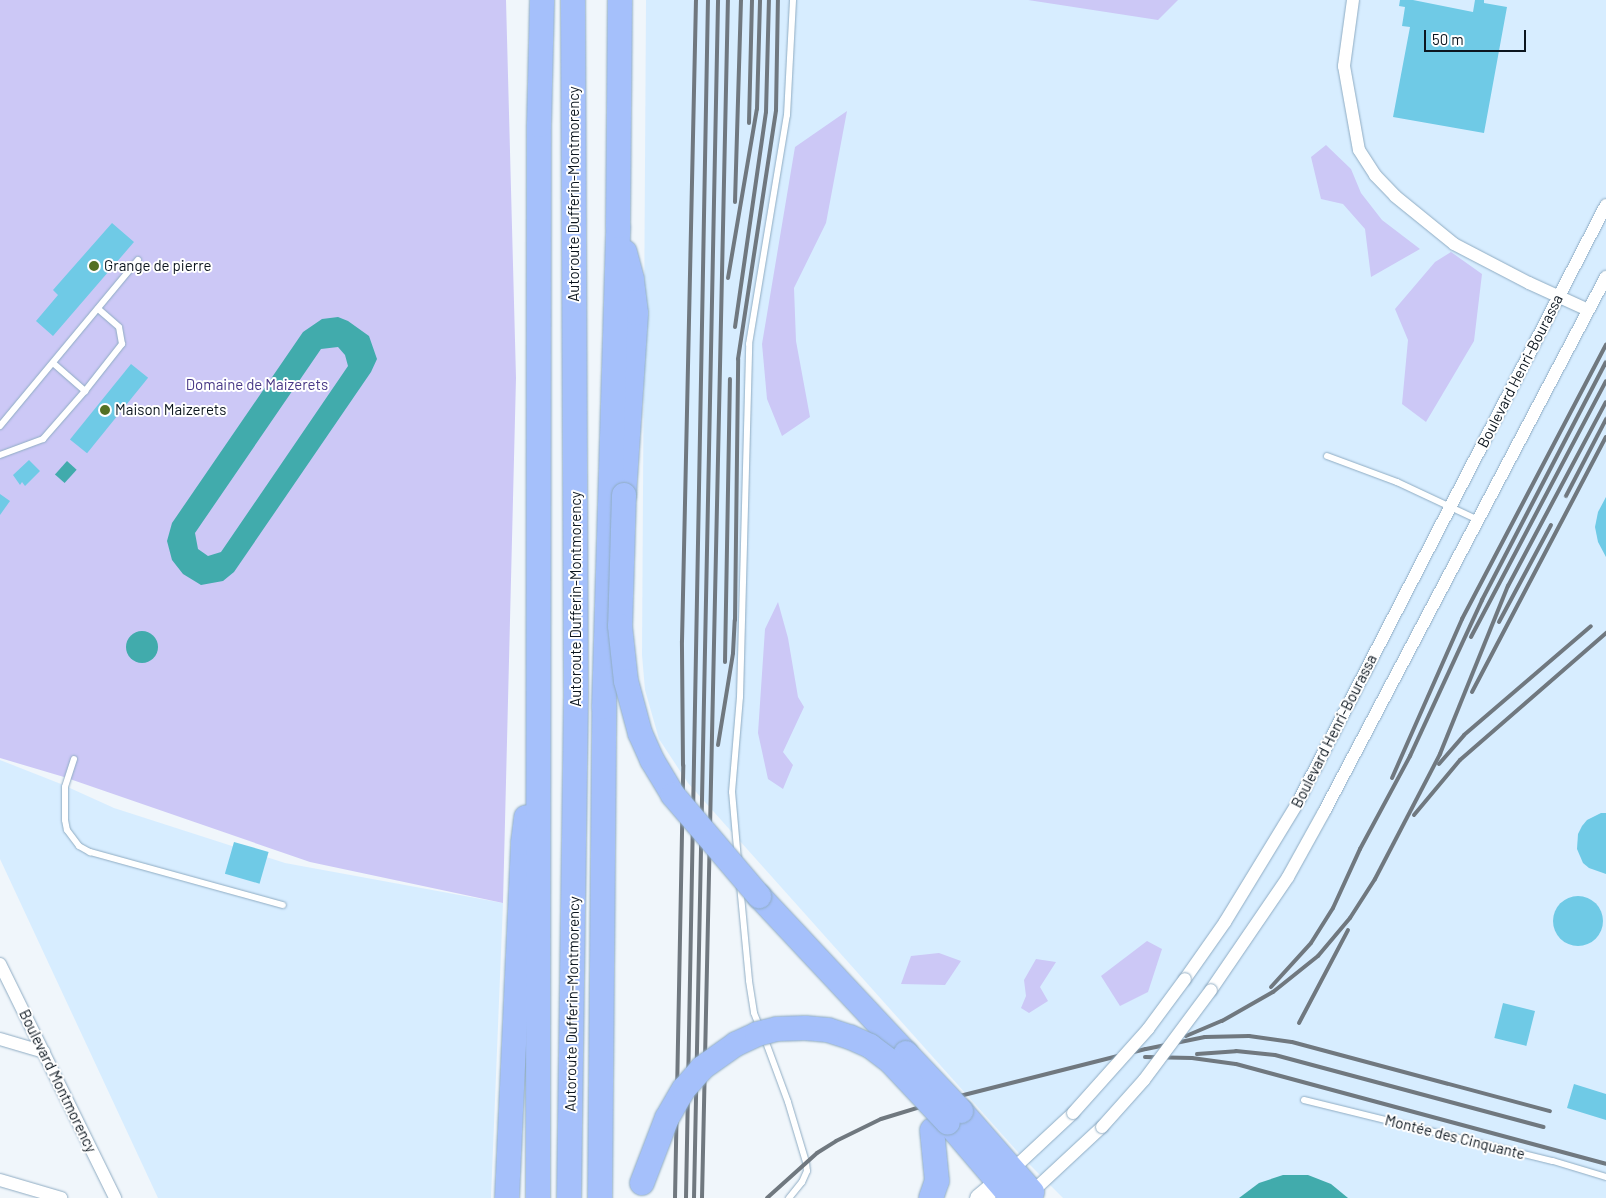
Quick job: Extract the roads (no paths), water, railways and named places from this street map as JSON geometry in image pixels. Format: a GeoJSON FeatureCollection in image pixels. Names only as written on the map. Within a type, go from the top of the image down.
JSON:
{"type":"FeatureCollection","features":[{"type":"Feature","properties":{"kind":"highway"},"geometry":{"type":"LineString","coordinates":[[532,0],[539,125]]}},
{"type":"Feature","properties":{"kind":"highway","name":"Autoroute Dufferin-Montmorency"},"geometry":{"type":"LineString","coordinates":[[538,1198],[540,716],[539,125],[542,0]]}},
{"type":"Feature","properties":{"kind":"highway","name":"Autoroute Dufferin-Montmorency"},"geometry":{"type":"LineString","coordinates":[[569,1198],[576,694],[573,0]]}},
{"type":"Feature","properties":{"kind":"highway"},"geometry":{"type":"LineString","coordinates":[[600,1198],[604,707],[618,226],[620,0]]}},
{"type":"Feature","properties":{"kind":"highway"},"geometry":{"type":"LineString","coordinates":[[618,226],[632,279],[636,313],[624,495],[620,626],[626,681],[632,708],[652,760],[679,802],[947,1121],[1016,1188]]}},
{"type":"Feature","properties":{"kind":"highway"},"geometry":{"type":"LineString","coordinates":[[507,1198],[523,843],[540,716]]}},
{"type":"Feature","properties":{"kind":"highway"},"geometry":{"type":"LineString","coordinates":[[640,1191],[667,1118],[684,1089],[702,1068],[719,1055],[757,1034],[805,1028],[828,1030],[850,1036],[870,1046],[892,1062],[914,1090],[925,1108],[947,1121]]}},
{"type":"Feature","properties":{"kind":"highway"},"geometry":{"type":"LineString","coordinates":[[930,1198],[936,1181],[947,1121]]}},
{"type":"Feature","properties":{"kind":"main road","name":"Boulevard Henri-Bourassa"},"geometry":{"type":"LineString","coordinates":[[979,1198],[1016,1188]]}},
{"type":"Feature","properties":{"kind":"street"},"geometry":{"type":"LineString","coordinates":[[1352,0],[1344,66],[1360,150],[1376,175],[1395,196],[1454,244],[1588,310]]}},
{"type":"Feature","properties":{"kind":"street","name":"Boulevard Henri-Bourassa"},"geometry":{"type":"LineString","coordinates":[[1016,1188],[1073,1113],[1148,1030],[1225,922],[1297,804],[1606,205]]}},
{"type":"Feature","properties":{"kind":"street","name":"Boulevard Henri-Bourassa"},"geometry":{"type":"LineString","coordinates":[[1016,1188],[1102,1127],[1144,1080],[1211,990],[1288,877],[1606,277]]}},
{"type":"Feature","properties":{"kind":"street","name":"Boulevard Montmorency"},"geometry":{"type":"LineString","coordinates":[[0,964],[115,1198]]}},
{"type":"Feature","properties":{"kind":"street"},"geometry":{"type":"LineString","coordinates":[[0,1039],[44,1052]]}},
{"type":"Feature","properties":{"kind":"street"},"geometry":{"type":"LineString","coordinates":[[0,1180],[61,1198]]}},
{"type":"Feature","properties":{"kind":"lane"},"geometry":{"type":"LineString","coordinates":[[789,1198],[802,1182],[807,1171],[806,1162],[788,1102],[754,1013],[740,897],[732,792],[740,697],[749,344],[787,115],[793,0]]}},
{"type":"Feature","properties":{"kind":"lane"},"geometry":{"type":"LineString","coordinates":[[0,426],[138,260]]}},
{"type":"Feature","properties":{"kind":"lane"},"geometry":{"type":"LineString","coordinates":[[0,455],[43,439],[85,391],[122,344],[119,327],[98,309]]}},
{"type":"Feature","properties":{"kind":"lane"},"geometry":{"type":"LineString","coordinates":[[53,363],[85,391]]}},
{"type":"Feature","properties":{"kind":"lane"},"geometry":{"type":"LineString","coordinates":[[1327,456],[1396,482],[1478,520]]}},
{"type":"Feature","properties":{"kind":"lane"},"geometry":{"type":"LineString","coordinates":[[74,759],[65,787],[65,820],[67,830],[79,846],[90,852],[283,905]]}},
{"type":"Feature","properties":{"kind":"lane","name":"Montée des Cinquante"},"geometry":{"type":"LineString","coordinates":[[1304,1100],[1553,1161],[1606,1177]]}},
{"type":"Feature","properties":{"kind":"water"},"geometry":{"type":"Polygon","coordinates":[[[338,317],[348,321],[369,336],[377,359],[371,372],[234,572],[223,581],[201,585],[183,574],[172,560],[167,541],[172,523],[303,332],[322,319],[338,317]],[[338,347],[321,349],[195,533],[198,549],[208,556],[221,552],[348,366],[345,355],[338,347]]]}},
{"type":"Feature","properties":{"kind":"water"},"geometry":{"type":"Polygon","coordinates":[[[67,461],[77,470],[65,483],[55,474],[67,461]]]}},
{"type":"Feature","properties":{"kind":"water"},"geometry":{"type":"Polygon","coordinates":[[[142,631],[148,632],[153,636],[157,641],[157,653],[153,658],[148,662],[142,663],[136,662],[131,658],[127,653],[126,647],[127,641],[131,636],[136,632],[142,631]]]}},
{"type":"Feature","properties":{"kind":"water"},"geometry":{"type":"Polygon","coordinates":[[[1283,1175],[1308,1175],[1331,1184],[1348,1198],[1239,1198],[1259,1183],[1283,1175]]]}},
{"type":"Feature","properties":{"kind":"railway"},"geometry":{"type":"LineString","coordinates":[[675,1198],[683,765],[682,641],[696,0]]}},
{"type":"Feature","properties":{"kind":"railway"},"geometry":{"type":"LineString","coordinates":[[686,1198],[708,0]]}},
{"type":"Feature","properties":{"kind":"railway"},"geometry":{"type":"LineString","coordinates":[[694,1198],[718,0]]}},
{"type":"Feature","properties":{"kind":"railway"},"geometry":{"type":"LineString","coordinates":[[702,1198],[728,0]]}},
{"type":"Feature","properties":{"kind":"railway"},"geometry":{"type":"LineString","coordinates":[[735,202],[741,0]]}},
{"type":"Feature","properties":{"kind":"railway"},"geometry":{"type":"LineString","coordinates":[[749,123],[752,0]]}},
{"type":"Feature","properties":{"kind":"railway"},"geometry":{"type":"LineString","coordinates":[[728,278],[757,109],[760,0]]}},
{"type":"Feature","properties":{"kind":"railway"},"geometry":{"type":"LineString","coordinates":[[735,327],[766,112],[769,0]]}},
{"type":"Feature","properties":{"kind":"railway"},"geometry":{"type":"LineString","coordinates":[[718,745],[733,653],[735,620],[738,359],[776,110],[778,0]]}},
{"type":"Feature","properties":{"kind":"railway"},"geometry":{"type":"LineString","coordinates":[[1392,778],[1462,619],[1606,345]]}},
{"type":"Feature","properties":{"kind":"railway"},"geometry":{"type":"LineString","coordinates":[[1271,987],[1311,943],[1333,908],[1360,849],[1410,756],[1482,600],[1606,362]]}},
{"type":"Feature","properties":{"kind":"railway"},"geometry":{"type":"LineString","coordinates":[[725,662],[730,379]]}},
{"type":"Feature","properties":{"kind":"railway"},"geometry":{"type":"LineString","coordinates":[[1471,637],[1606,381]]}},
{"type":"Feature","properties":{"kind":"railway"},"geometry":{"type":"LineString","coordinates":[[1186,1036],[1222,1021],[1273,992],[1318,956],[1350,918],[1375,879],[1440,754],[1508,586],[1606,402]]}},
{"type":"Feature","properties":{"kind":"railway"},"geometry":{"type":"LineString","coordinates":[[1566,496],[1606,419]]}},
{"type":"Feature","properties":{"kind":"railway"},"geometry":{"type":"LineString","coordinates":[[1472,692],[1606,437]]}},
{"type":"Feature","properties":{"kind":"railway"},"geometry":{"type":"LineString","coordinates":[[1499,622],[1551,525]]}},
{"type":"Feature","properties":{"kind":"railway"},"geometry":{"type":"LineString","coordinates":[[1439,764],[1464,735],[1591,626]]}},
{"type":"Feature","properties":{"kind":"railway"},"geometry":{"type":"LineString","coordinates":[[1414,815],[1460,760],[1606,633]]}},
{"type":"Feature","properties":{"kind":"railway"},"geometry":{"type":"LineString","coordinates":[[1299,1023],[1348,930]]}},
{"type":"Feature","properties":{"kind":"railway"},"geometry":{"type":"LineString","coordinates":[[767,1198],[817,1153],[836,1141],[881,1119],[940,1101],[1146,1049],[1205,1037],[1249,1036],[1292,1042],[1550,1111]]}},
{"type":"Feature","properties":{"kind":"railway"},"geometry":{"type":"LineString","coordinates":[[1197,1054],[1236,1051],[1275,1055],[1544,1127]]}},
{"type":"Feature","properties":{"kind":"railway"},"geometry":{"type":"LineString","coordinates":[[1145,1057],[1192,1058],[1236,1064],[1606,1164]]}},
{"type":"Feature","properties":{"kind":"place","name":"Grange de pierre"},"geometry":{"type":"Point","coordinates":[94,266]}},
{"type":"Feature","properties":{"kind":"place","name":"Maison Maizerets"},"geometry":{"type":"Point","coordinates":[105,410]}},
{"type":"Feature","properties":{"kind":"park label","name":"Domaine de Maizerets"},"geometry":{"type":"Point","coordinates":[257,385]}}]}
